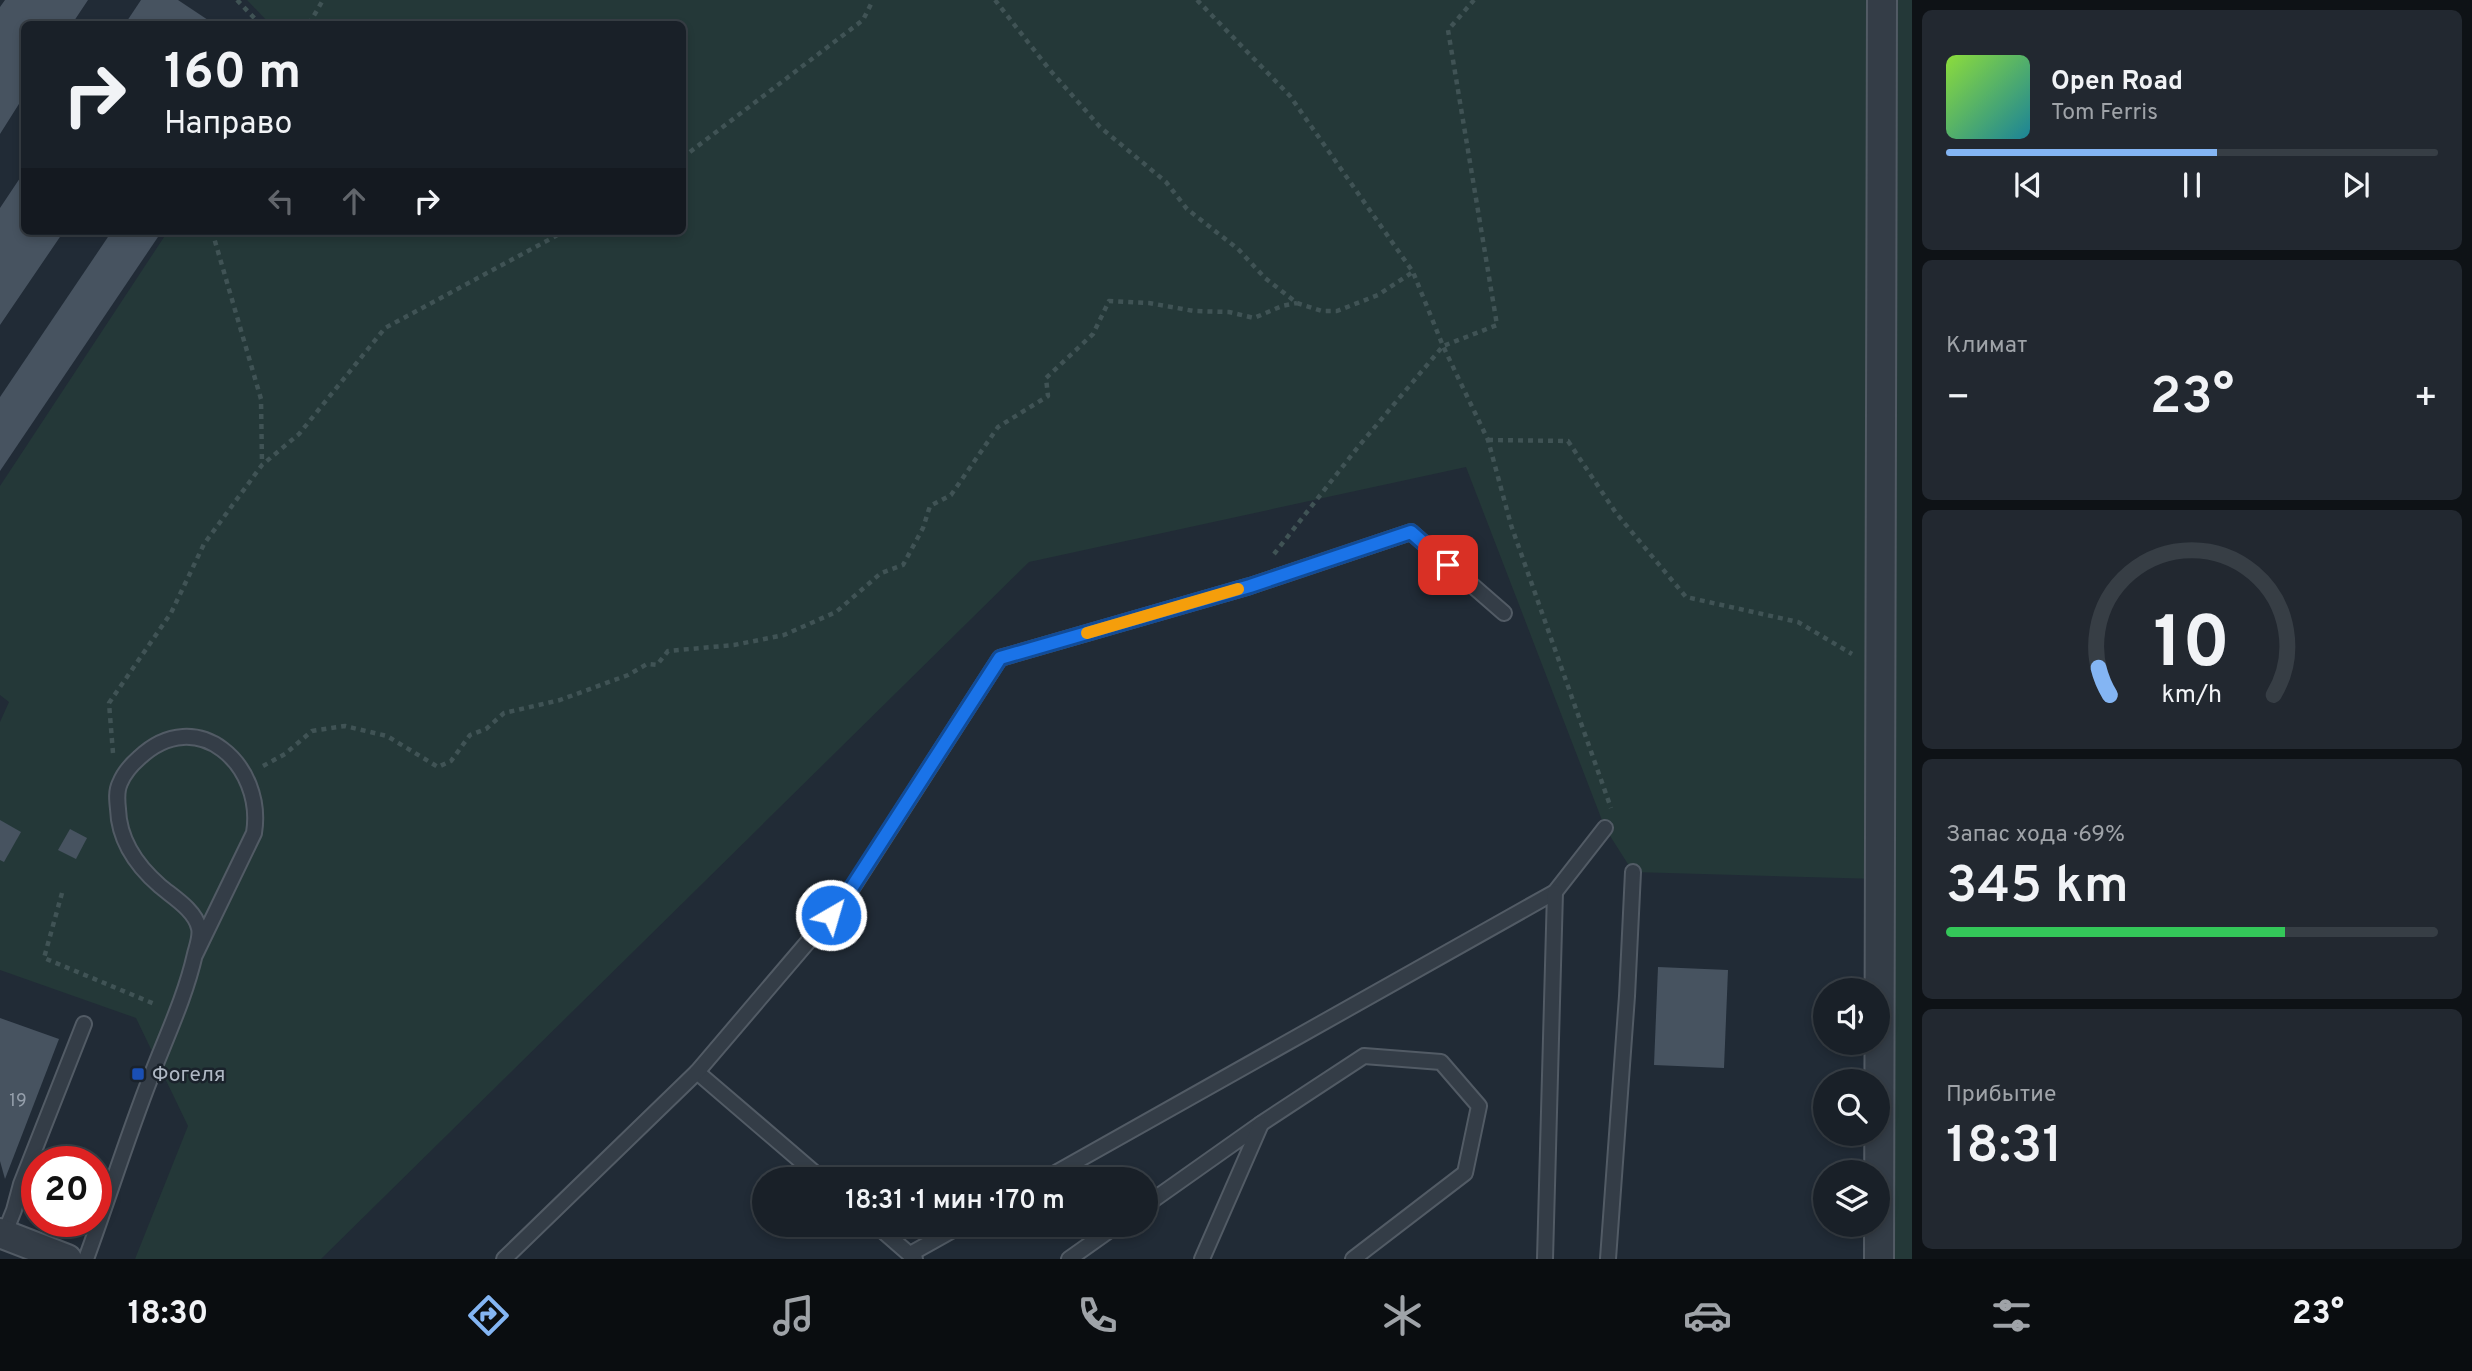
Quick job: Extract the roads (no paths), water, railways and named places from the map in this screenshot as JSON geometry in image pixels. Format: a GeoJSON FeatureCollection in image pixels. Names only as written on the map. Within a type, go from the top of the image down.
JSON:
{"type":"FeatureCollection","features":[{"type":"Feature","properties":{"kind":"street"},"geometry":{"type":"LineString","coordinates":[[1879,1259],[1882,0]]}},
{"type":"Feature","properties":{"kind":"street"},"geometry":{"type":"LineString","coordinates":[[2,1234],[30,1252],[67,1259]]}},
{"type":"Feature","properties":{"kind":"lane"},"geometry":{"type":"LineString","coordinates":[[504,1259],[697,1072],[847,895],[1000,658],[1250,586],[1411,532],[1504,613]]}},
{"type":"Feature","properties":{"kind":"lane"},"geometry":{"type":"LineString","coordinates":[[86,1259],[150,1079],[187,988],[200,930],[194,917],[147,873],[133,856],[118,818],[119,784],[130,766],[148,749],[168,740],[189,737],[207,740],[223,750],[248,781],[255,798],[256,817],[254,832],[195,955]]}},
{"type":"Feature","properties":{"kind":"lane"},"geometry":{"type":"LineString","coordinates":[[1066,1167],[1555,892],[1610,824]]}},
{"type":"Feature","properties":{"kind":"lane"},"geometry":{"type":"LineString","coordinates":[[1608,1259],[1633,872]]}},
{"type":"Feature","properties":{"kind":"lane"},"geometry":{"type":"LineString","coordinates":[[1545,1259],[1555,892]]}},
{"type":"Feature","properties":{"kind":"lane"},"geometry":{"type":"LineString","coordinates":[[2,1234],[14,1210],[21,1184],[84,1024]]}},
{"type":"Feature","properties":{"kind":"lane"},"geometry":{"type":"LineString","coordinates":[[1158,1197],[1262,1123],[1364,1056],[1441,1062],[1479,1106],[1465,1172],[1353,1259]]}},
{"type":"Feature","properties":{"kind":"lane"},"geometry":{"type":"LineString","coordinates":[[697,1072],[808,1167]]}},
{"type":"Feature","properties":{"kind":"lane"},"geometry":{"type":"LineString","coordinates":[[1202,1259],[1262,1123]]}},
{"type":"Feature","properties":{"kind":"lane"},"geometry":{"type":"LineString","coordinates":[[890,1237],[913,1256],[943,1237]]}},
{"type":"Feature","properties":{"kind":"lane"},"geometry":{"type":"LineString","coordinates":[[1069,1259],[1100,1237]]}},
{"type":"Feature","properties":{"kind":"place","name":"Фогеля"},"geometry":{"type":"Point","coordinates":[138,1074]}}]}
